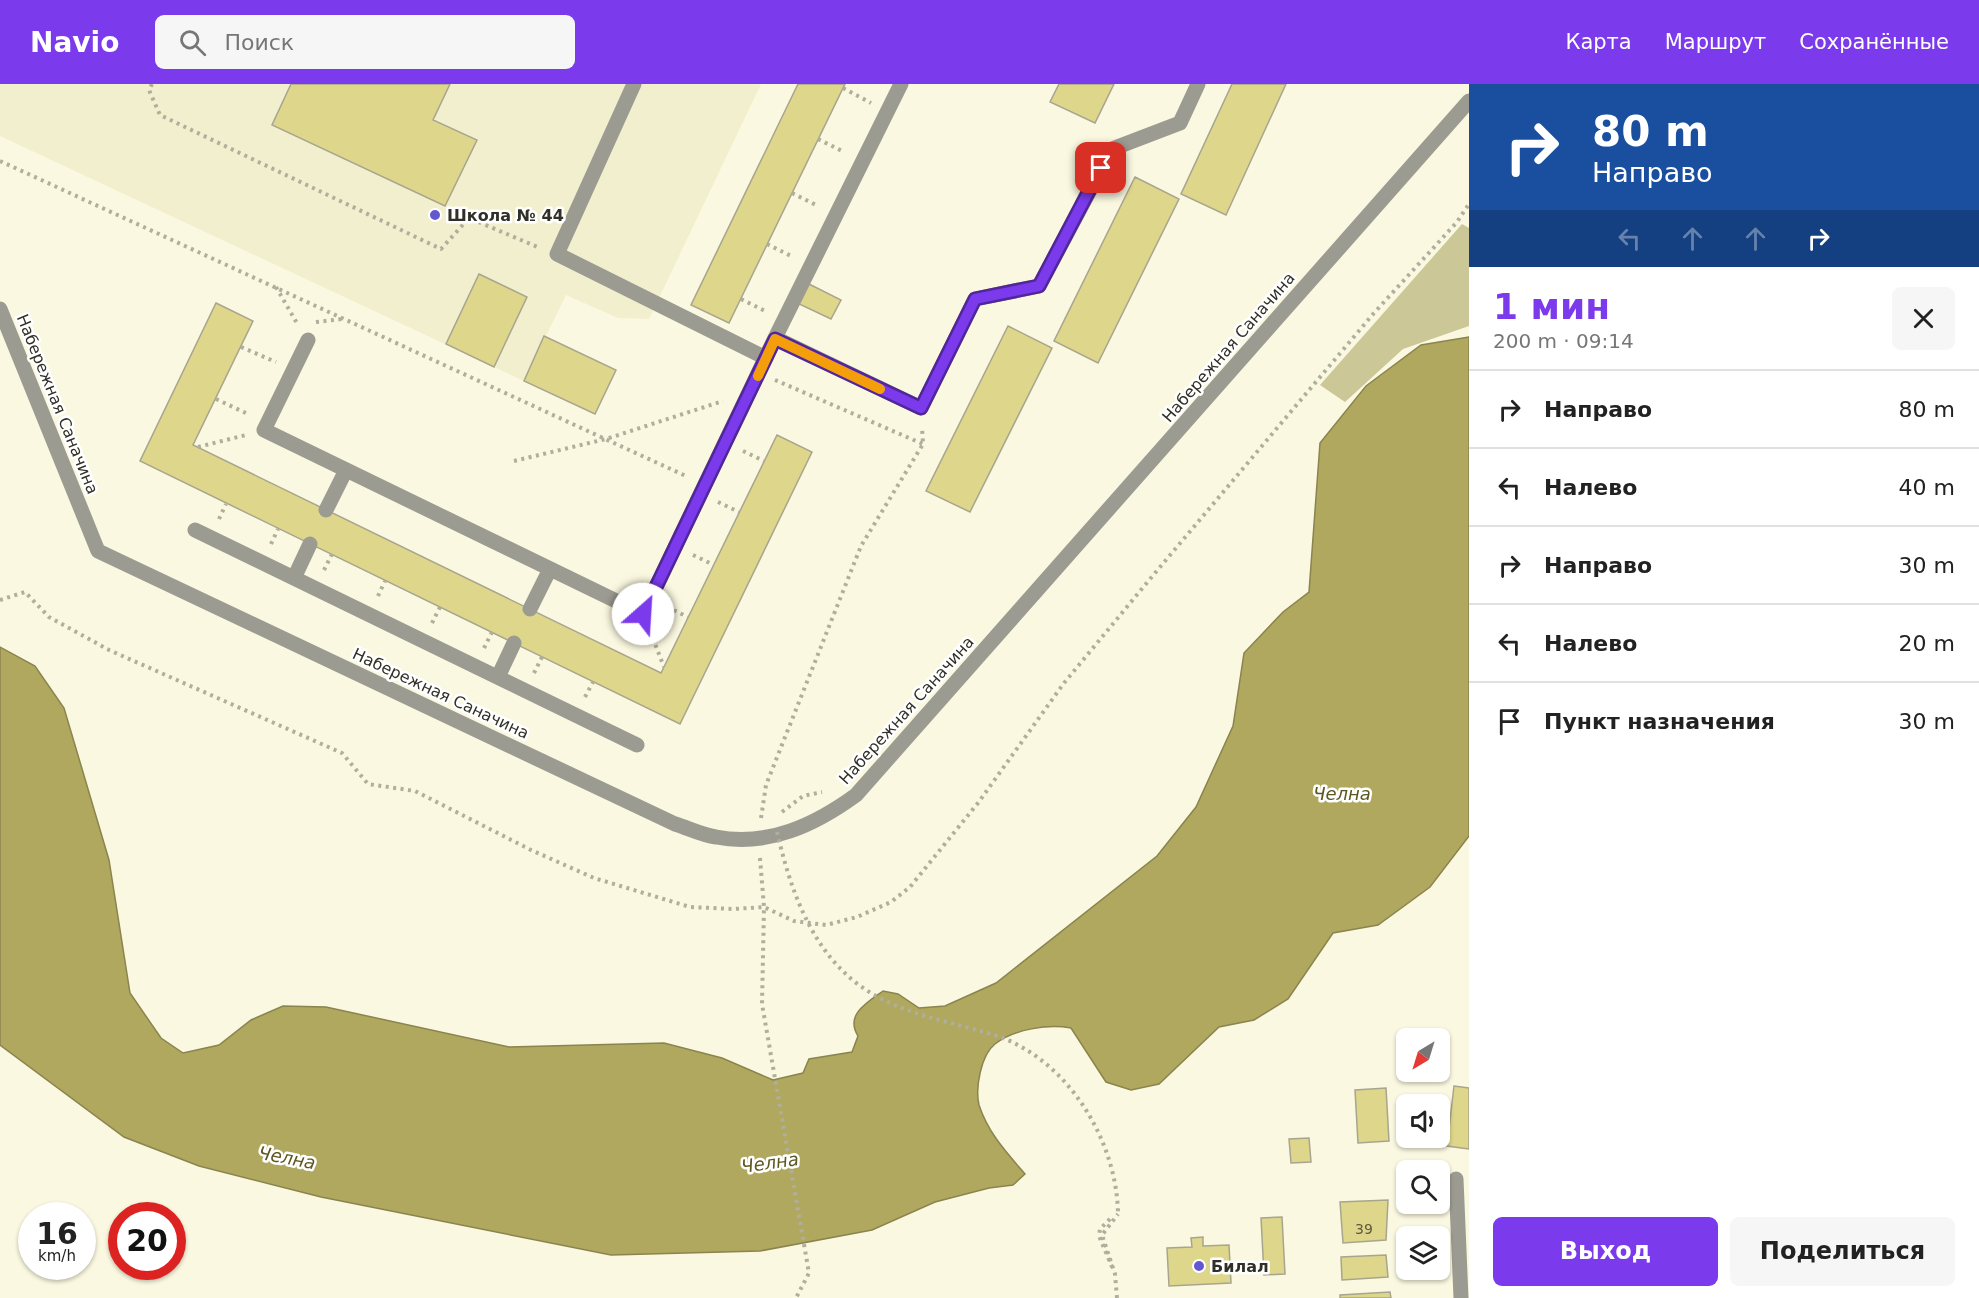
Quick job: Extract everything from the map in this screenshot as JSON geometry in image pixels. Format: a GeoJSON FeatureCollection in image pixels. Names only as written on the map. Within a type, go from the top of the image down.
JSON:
{"type":"FeatureCollection","features":[{"type":"Feature","properties":{"kind":"street"},"geometry":{"type":"LineString","coordinates":[[634,84],[557,255],[766,358]]}},
{"type":"Feature","properties":{"kind":"street"},"geometry":{"type":"LineString","coordinates":[[308,339],[266,427],[346,470],[643,614],[784,320],[901,84]]}},
{"type":"Feature","properties":{"kind":"street"},"geometry":{"type":"LineString","coordinates":[[775,339],[921,408],[975,299],[1039,286],[1112,148],[1180,123],[1198,84]]}},
{"type":"Feature","properties":{"kind":"street","name":"Набережная Саначина"},"geometry":{"type":"LineString","coordinates":[[0,309],[98,551],[675,824],[716,837],[758,838],[797,830],[829,814],[856,795],[1469,101]]}},
{"type":"Feature","properties":{"kind":"street"},"geometry":{"type":"LineString","coordinates":[[326,510],[346,470]]}},
{"type":"Feature","properties":{"kind":"street"},"geometry":{"type":"LineString","coordinates":[[195,530],[637,745]]}},
{"type":"Feature","properties":{"kind":"street"},"geometry":{"type":"LineString","coordinates":[[294,578],[310,544]]}},
{"type":"Feature","properties":{"kind":"street"},"geometry":{"type":"LineString","coordinates":[[530,609],[550,569]]}},
{"type":"Feature","properties":{"kind":"street"},"geometry":{"type":"LineString","coordinates":[[498,677],[514,643]]}},
{"type":"Feature","properties":{"kind":"street"},"geometry":{"type":"LineString","coordinates":[[1456,1179],[1461,1298]]}},
{"type":"Feature","properties":{"kind":"path"},"geometry":{"type":"LineString","coordinates":[[152,84],[149,90],[160,115],[441,249],[469,218],[557,255]]}},
{"type":"Feature","properties":{"kind":"path"},"geometry":{"type":"LineString","coordinates":[[843,88],[887,112]]}},
{"type":"Feature","properties":{"kind":"path"},"geometry":{"type":"LineString","coordinates":[[818,139],[862,161]]}},
{"type":"Feature","properties":{"kind":"path"},"geometry":{"type":"LineString","coordinates":[[0,161],[705,484]]}},
{"type":"Feature","properties":{"kind":"path"},"geometry":{"type":"LineString","coordinates":[[792,193],[836,215]]}},
{"type":"Feature","properties":{"kind":"path"},"geometry":{"type":"LineString","coordinates":[[0,600],[25,592],[49,617],[109,650],[342,753],[368,784],[415,791],[531,850],[594,878],[690,907],[734,909],[764,907],[794,921],[826,925],[857,917],[891,902],[910,887],[978,803],[1064,684],[1366,322],[1457,222],[1469,204]]}},
{"type":"Feature","properties":{"kind":"path"},"geometry":{"type":"LineString","coordinates":[[767,244],[811,266]]}},
{"type":"Feature","properties":{"kind":"path"},"geometry":{"type":"LineString","coordinates":[[276,286],[308,339]]}},
{"type":"Feature","properties":{"kind":"path"},"geometry":{"type":"LineString","coordinates":[[741,299],[784,320]]}},
{"type":"Feature","properties":{"kind":"path"},"geometry":{"type":"LineString","coordinates":[[241,346],[293,369]]}},
{"type":"Feature","properties":{"kind":"path"},"geometry":{"type":"LineString","coordinates":[[759,373],[923,444]]}},
{"type":"Feature","properties":{"kind":"path"},"geometry":{"type":"LineString","coordinates":[[514,461],[606,439],[750,393]]}},
{"type":"Feature","properties":{"kind":"path"},"geometry":{"type":"LineString","coordinates":[[216,399],[266,427]]}},
{"type":"Feature","properties":{"kind":"path"},"geometry":{"type":"LineString","coordinates":[[796,1298],[809,1274],[762,1004],[764,907],[758,838],[766,785],[861,546],[923,444],[921,408]]}},
{"type":"Feature","properties":{"kind":"path"},"geometry":{"type":"LineString","coordinates":[[198,447],[266,427]]}},
{"type":"Feature","properties":{"kind":"path"},"geometry":{"type":"LineString","coordinates":[[643,614],[664,666]]}},
{"type":"Feature","properties":{"kind":"path"},"geometry":{"type":"LineString","coordinates":[[777,832],[786,870],[806,919],[831,957],[855,981],[886,1002],[914,1013],[996,1035],[1016,1044],[1038,1057],[1062,1080],[1084,1108],[1113,1165],[1118,1189],[1118,1214],[1102,1235],[1113,1268],[1117,1298]]}},
{"type":"Feature","properties":{"kind":"shaded area","name":"Школа № 44"},"geometry":{"type":"Polygon","coordinates":[[[0,84],[761,84],[649,319],[618,318],[566,295],[524,381],[0,136],[0,84]]]}},
{"type":"Feature","properties":{"kind":"shaded area"},"geometry":{"type":"Polygon","coordinates":[[[1462,224],[1469,228],[1469,326],[1403,349],[1345,402],[1320,385],[1462,224]]]}},
{"type":"Feature","properties":{"kind":"water","name":"Челна"},"geometry":{"type":"Polygon","coordinates":[[[1469,337],[1469,836],[1430,887],[1378,925],[1333,933],[1288,999],[1254,1020],[1219,1027],[1159,1084],[1131,1090],[1106,1082],[1071,1028],[1052,1027],[1021,1031],[995,1044],[983,1064],[978,1098],[983,1115],[993,1134],[1025,1174],[1013,1185],[989,1188],[935,1202],[872,1230],[760,1251],[611,1255],[321,1197],[199,1166],[124,1137],[0,1045],[0,647],[35,666],[64,708],[109,860],[130,993],[161,1038],[183,1053],[219,1045],[251,1020],[283,1006],[326,1007],[509,1047],[664,1043],[722,1058],[773,1080],[803,1073],[809,1059],[852,1052],[858,1036],[854,1022],[859,1010],[883,991],[898,994],[919,1008],[945,1006],[996,983],[1157,856],[1196,807],[1233,726],[1244,653],[1283,612],[1309,592],[1320,443],[1366,386],[1421,345],[1469,337]]]}},
{"type":"Feature","properties":{"kind":"building"},"geometry":{"type":"Polygon","coordinates":[[[291,84],[450,84],[433,120],[477,140],[445,206],[272,125],[291,84]]]}},
{"type":"Feature","properties":{"kind":"building"},"geometry":{"type":"Polygon","coordinates":[[[798,84],[845,84],[729,323],[691,305],[798,84]]]}},
{"type":"Feature","properties":{"kind":"building"},"geometry":{"type":"Polygon","coordinates":[[[1059,84],[1114,84],[1095,123],[1050,102],[1059,84]]]}},
{"type":"Feature","properties":{"kind":"building"},"geometry":{"type":"Polygon","coordinates":[[[1232,84],[1286,84],[1226,215],[1181,194],[1232,84]]]}},
{"type":"Feature","properties":{"kind":"building"},"geometry":{"type":"Polygon","coordinates":[[[1135,177],[1179,199],[1098,363],[1054,341],[1135,177]]]}},
{"type":"Feature","properties":{"kind":"building"},"geometry":{"type":"Polygon","coordinates":[[[479,274],[527,297],[494,367],[446,344],[479,274]]]}},
{"type":"Feature","properties":{"kind":"building"},"geometry":{"type":"Polygon","coordinates":[[[807,283],[841,300],[831,319],[797,303],[807,283]]]}},
{"type":"Feature","properties":{"kind":"building"},"geometry":{"type":"Polygon","coordinates":[[[216,303],[253,321],[193,445],[661,673],[777,435],[812,452],[680,724],[140,461],[216,303]]]}},
{"type":"Feature","properties":{"kind":"building"},"geometry":{"type":"Polygon","coordinates":[[[1008,326],[1052,348],[970,512],[926,491],[1008,326]]]}},
{"type":"Feature","properties":{"kind":"building"},"geometry":{"type":"Polygon","coordinates":[[[544,336],[616,370],[595,414],[524,381],[544,336]]]}},
{"type":"Feature","properties":{"kind":"building"},"geometry":{"type":"Polygon","coordinates":[[[1454,1086],[1469,1088],[1469,1149],[1450,1146],[1454,1086]]]}},
{"type":"Feature","properties":{"kind":"building"},"geometry":{"type":"Polygon","coordinates":[[[1386,1088],[1389,1141],[1358,1143],[1355,1090],[1386,1088]]]}},
{"type":"Feature","properties":{"kind":"building"},"geometry":{"type":"Polygon","coordinates":[[[1309,1138],[1311,1162],[1291,1163],[1289,1139],[1309,1138]]]}},
{"type":"Feature","properties":{"kind":"building"},"geometry":{"type":"Polygon","coordinates":[[[1388,1200],[1386,1240],[1343,1243],[1340,1202],[1388,1200]]]}},
{"type":"Feature","properties":{"kind":"building"},"geometry":{"type":"Polygon","coordinates":[[[1282,1217],[1285,1274],[1264,1275],[1261,1218],[1282,1217]]]}},
{"type":"Feature","properties":{"kind":"building","name":"Билал"},"geometry":{"type":"Polygon","coordinates":[[[1203,1237],[1203,1246],[1229,1245],[1231,1283],[1169,1286],[1167,1248],[1192,1247],[1191,1238],[1203,1237]]]}},
{"type":"Feature","properties":{"kind":"building"},"geometry":{"type":"Polygon","coordinates":[[[1386,1255],[1388,1277],[1342,1280],[1341,1257],[1386,1255]]]}},
{"type":"Feature","properties":{"kind":"building"},"geometry":{"type":"Polygon","coordinates":[[[1390,1292],[1391,1298],[1340,1298],[1340,1295],[1390,1292]]]}},
{"type":"Feature","properties":{"kind":"slow traffic"},"geometry":{"type":"LineString","coordinates":[[758,376],[775,339],[880,389]]}},
{"type":"Feature","properties":{"kind":"place","name":"Школа № 44"},"geometry":{"type":"Point","coordinates":[435,215]}},
{"type":"Feature","properties":{"kind":"place","name":"Билал"},"geometry":{"type":"Point","coordinates":[1199,1266]}},
{"type":"Feature","properties":{"kind":"route"},"geometry":{"type":"LineString","coordinates":[[643,614],[775,339],[921,408],[975,299],[1039,286],[1101,168]]}}]}
